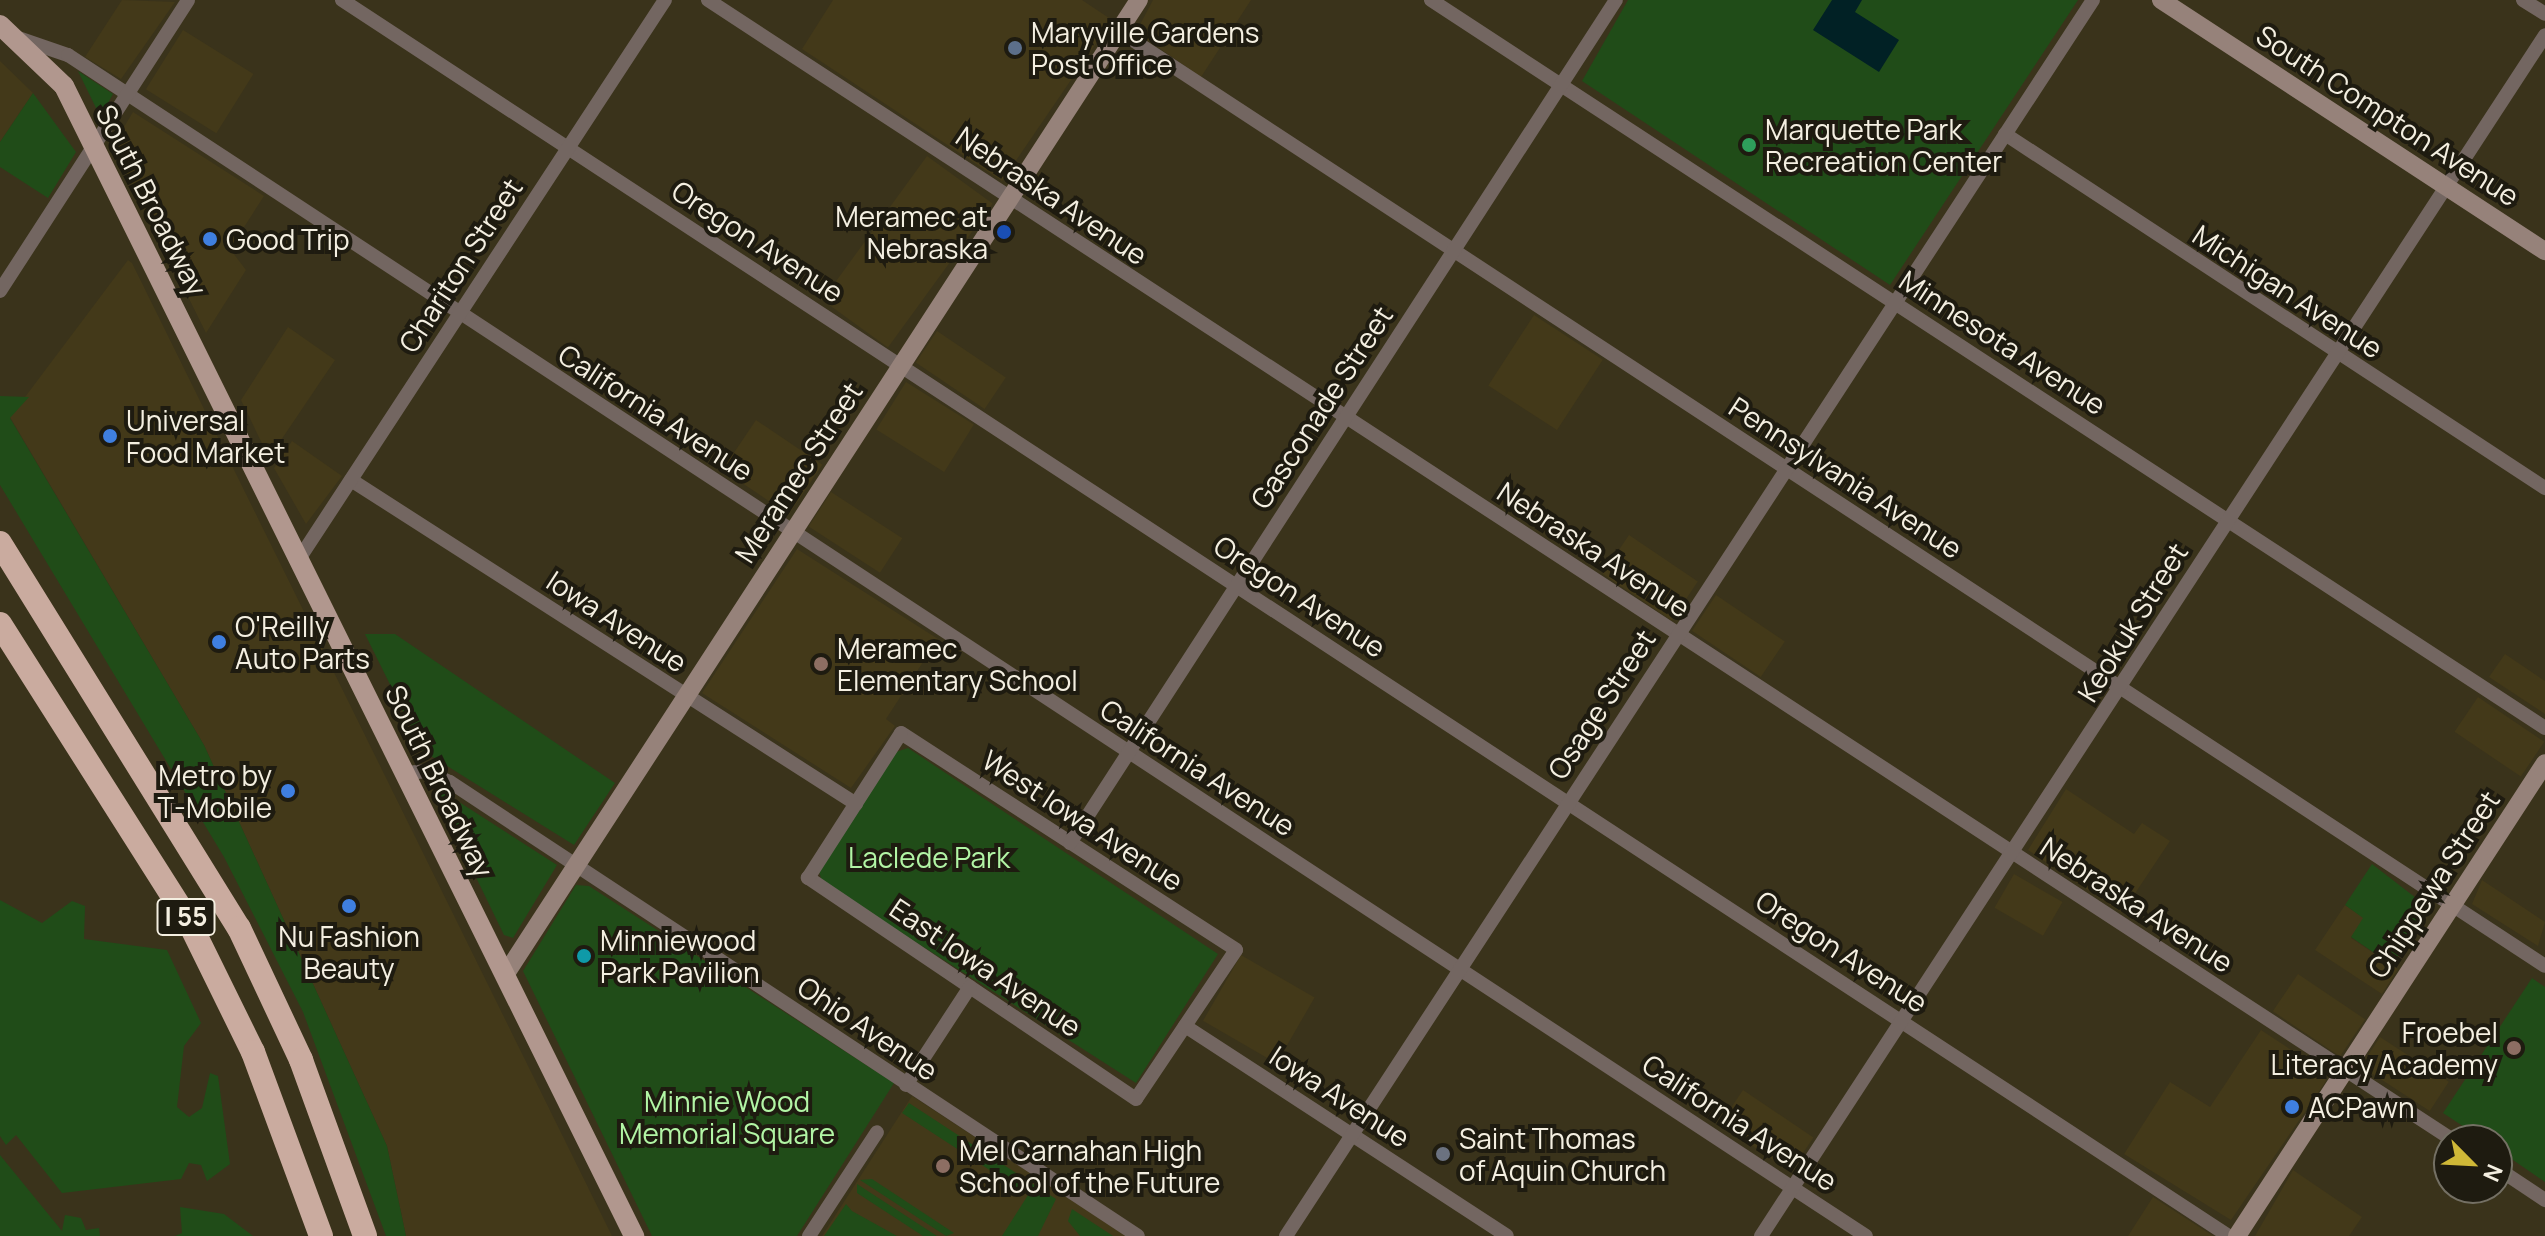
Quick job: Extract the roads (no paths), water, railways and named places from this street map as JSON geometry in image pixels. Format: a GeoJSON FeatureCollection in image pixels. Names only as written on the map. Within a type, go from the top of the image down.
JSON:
{"type":"FeatureCollection","features":[{"type":"Feature","properties":{"kind":"highway","name":"I 55"},"geometry":{"type":"LineString","coordinates":[[0,543],[239,928],[312,1086],[365,1236]]}},
{"type":"Feature","properties":{"kind":"highway","name":"I 55"},"geometry":{"type":"LineString","coordinates":[[0,624],[189,922],[253,1052],[321,1236]]}},
{"type":"Feature","properties":{"kind":"main road","name":"South Broadway"},"geometry":{"type":"LineString","coordinates":[[8,31],[51,67],[94,146],[634,1236]]}},
{"type":"Feature","properties":{"kind":"street"},"geometry":{"type":"LineString","coordinates":[[0,291],[188,0]]}},
{"type":"Feature","properties":{"kind":"street","name":"Oregon Avenue"},"geometry":{"type":"LineString","coordinates":[[342,0],[2229,1236]]}},
{"type":"Feature","properties":{"kind":"street","name":"Chariton Street"},"geometry":{"type":"LineString","coordinates":[[299,559],[665,0]]}},
{"type":"Feature","properties":{"kind":"street","name":"Nebraska Avenue"},"geometry":{"type":"LineString","coordinates":[[708,0],[2433,1127]]}},
{"type":"Feature","properties":{"kind":"street","name":"Meramec Street"},"geometry":{"type":"LineString","coordinates":[[505,975],[1139,0]]}},
{"type":"Feature","properties":{"kind":"street","name":"Minnesota Avenue"},"geometry":{"type":"LineString","coordinates":[[1431,0],[1896,301],[2545,728]]}},
{"type":"Feature","properties":{"kind":"street","name":"Gasconade Street"},"geometry":{"type":"LineString","coordinates":[[1070,843],[1616,0]]}},
{"type":"Feature","properties":{"kind":"street","name":"Osage Street"},"geometry":{"type":"LineString","coordinates":[[1286,1236],[2093,0]]}},
{"type":"Feature","properties":{"kind":"street","name":"South Compton Avenue"},"geometry":{"type":"LineString","coordinates":[[2161,0],[2545,251]]}},
{"type":"Feature","properties":{"kind":"street"},"geometry":{"type":"LineString","coordinates":[[2523,0],[2545,14]]}},
{"type":"Feature","properties":{"kind":"street","name":"California Avenue"},"geometry":{"type":"LineString","coordinates":[[8,31],[50,45],[1866,1236]]}},
{"type":"Feature","properties":{"kind":"street","name":"Pennsylvania Avenue"},"geometry":{"type":"LineString","coordinates":[[1119,31],[2545,966]]}},
{"type":"Feature","properties":{"kind":"street","name":"Keokuk Street"},"geometry":{"type":"LineString","coordinates":[[1761,1236],[2122,689],[2228,520],[2545,35]]}},
{"type":"Feature","properties":{"kind":"street","name":"Michigan Avenue"},"geometry":{"type":"LineString","coordinates":[[2005,134],[2336,354],[2545,488]]}},
{"type":"Feature","properties":{"kind":"street","name":"Iowa Avenue"},"geometry":{"type":"LineString","coordinates":[[351,480],[856,804]]}},
{"type":"Feature","properties":{"kind":"street","name":"West Iowa Avenue"},"geometry":{"type":"LineString","coordinates":[[856,804],[901,733],[1236,950],[1185,1026]]}},
{"type":"Feature","properties":{"kind":"street","name":"Chippewa Street"},"geometry":{"type":"LineString","coordinates":[[2237,1236],[2545,763]]}},
{"type":"Feature","properties":{"kind":"street","name":"Ohio Avenue"},"geometry":{"type":"LineString","coordinates":[[405,773],[442,777],[1138,1236]]}},
{"type":"Feature","properties":{"kind":"street","name":"East Iowa Avenue"},"geometry":{"type":"LineString","coordinates":[[856,804],[808,878],[1136,1099],[1185,1026]]}},
{"type":"Feature","properties":{"kind":"street"},"geometry":{"type":"LineString","coordinates":[[906,1085],[970,987]]}},
{"type":"Feature","properties":{"kind":"street","name":"Iowa Avenue"},"geometry":{"type":"LineString","coordinates":[[1185,1026],[1507,1236]]}},
{"type":"Feature","properties":{"kind":"street"},"geometry":{"type":"LineString","coordinates":[[809,1236],[877,1132]]}},
{"type":"Feature","properties":{"kind":"street"},"geometry":{"type":"LineString","coordinates":[[2513,1179],[2545,1200]]}},
{"type":"Feature","properties":{"kind":"water"},"geometry":{"type":"Polygon","coordinates":[[[1832,0],[1862,0],[1855,12],[1899,40],[1879,72],[1813,30],[1832,0]]]}},
{"type":"Feature","properties":{"kind":"place","name":"Maryville Gardens Post Office"},"geometry":{"type":"Point","coordinates":[1015,48]}},
{"type":"Feature","properties":{"kind":"place","name":"Marquette Park Recreation Center"},"geometry":{"type":"Point","coordinates":[1749,145]}},
{"type":"Feature","properties":{"kind":"place","name":"Meramec at Nebraska"},"geometry":{"type":"Point","coordinates":[1004,232]}},
{"type":"Feature","properties":{"kind":"place","name":"Good Trip"},"geometry":{"type":"Point","coordinates":[210,239]}},
{"type":"Feature","properties":{"kind":"place","name":"Universal Food Market"},"geometry":{"type":"Point","coordinates":[110,436]}},
{"type":"Feature","properties":{"kind":"place","name":"O'Reilly Auto Parts"},"geometry":{"type":"Point","coordinates":[219,642]}},
{"type":"Feature","properties":{"kind":"place","name":"Meramec Elementary School"},"geometry":{"type":"Point","coordinates":[821,664]}},
{"type":"Feature","properties":{"kind":"place","name":"Metro by T-Mobile"},"geometry":{"type":"Point","coordinates":[288,791]}},
{"type":"Feature","properties":{"kind":"place","name":"Nu Fashion Beauty"},"geometry":{"type":"Point","coordinates":[349,906]}},
{"type":"Feature","properties":{"kind":"place","name":"Minniewood Park Pavilion"},"geometry":{"type":"Point","coordinates":[584,956]}},
{"type":"Feature","properties":{"kind":"place","name":"Froebel Literacy Academy"},"geometry":{"type":"Point","coordinates":[2514,1048]}},
{"type":"Feature","properties":{"kind":"place","name":"ACPawn"},"geometry":{"type":"Point","coordinates":[2292,1107]}},
{"type":"Feature","properties":{"kind":"place","name":"Saint Thomas of Aquin Church"},"geometry":{"type":"Point","coordinates":[1443,1154]}},
{"type":"Feature","properties":{"kind":"place","name":"Mel Carnahan High School of the Future"},"geometry":{"type":"Point","coordinates":[943,1166]}},
{"type":"Feature","properties":{"kind":"park label","name":"Laclede Park"},"geometry":{"type":"Point","coordinates":[929,857]}},
{"type":"Feature","properties":{"kind":"park label","name":"Minnie Wood Memorial Square"},"geometry":{"type":"Point","coordinates":[727,1117]}}]}
